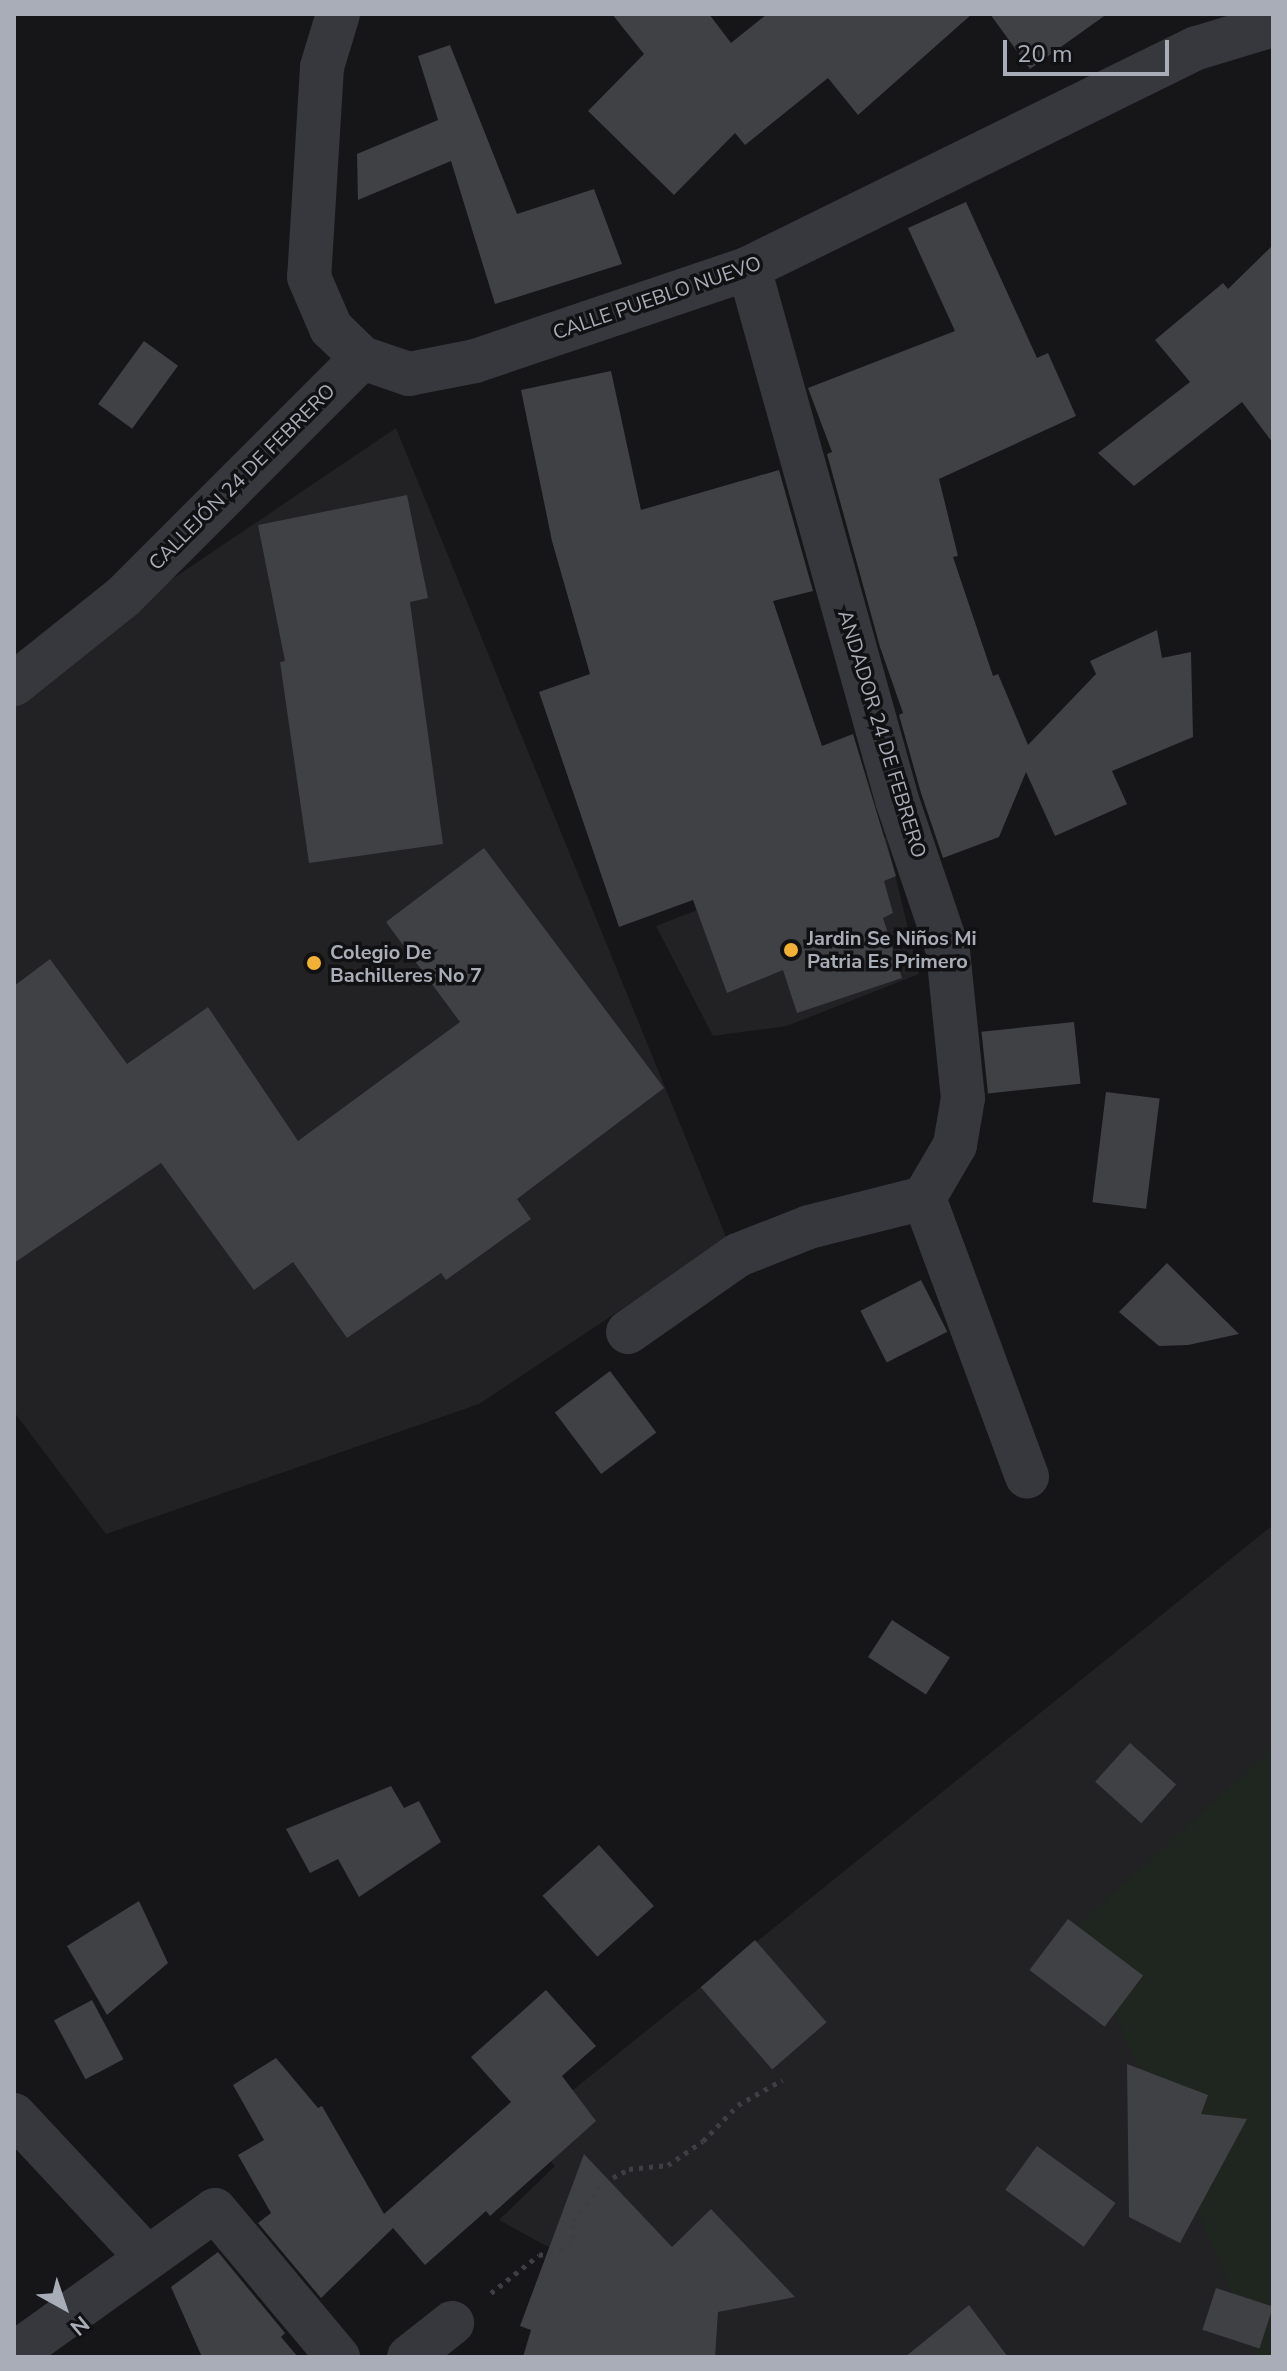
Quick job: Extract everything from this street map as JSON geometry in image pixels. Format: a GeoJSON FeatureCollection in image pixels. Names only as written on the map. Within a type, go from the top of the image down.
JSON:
{"type":"FeatureCollection","features":[{"type":"Feature","properties":{"kind":"street","name":"CALLE PUEBLO NUEVO"},"geometry":{"type":"LineString","coordinates":[[338,14],[322,67],[309,277],[331,328],[362,358],[409,374],[475,361],[749,268],[1197,48],[1273,25]]}},
{"type":"Feature","properties":{"kind":"street","name":"ANDADOR 24 DE FEBRERO"},"geometry":{"type":"LineString","coordinates":[[749,268],[897,800],[948,951],[963,1098],[955,1145],[924,1198]]}},
{"type":"Feature","properties":{"kind":"street","name":"CALLEJÓN 24 DE FEBRERO"},"geometry":{"type":"LineString","coordinates":[[14,684],[123,597],[362,358]]}},
{"type":"Feature","properties":{"kind":"street"},"geometry":{"type":"LineString","coordinates":[[628,1332],[738,1255],[809,1227],[924,1198],[1027,1477]]}},
{"type":"Feature","properties":{"kind":"street"},"geometry":{"type":"LineString","coordinates":[[14,2115],[146,2256]]}},
{"type":"Feature","properties":{"kind":"street"},"geometry":{"type":"LineString","coordinates":[[14,2354],[146,2256],[215,2210],[338,2357]]}},
{"type":"Feature","properties":{"kind":"street"},"geometry":{"type":"LineString","coordinates":[[409,2357],[452,2323]]}},
{"type":"Feature","properties":{"kind":"path"},"geometry":{"type":"LineString","coordinates":[[452,2323],[539,2255],[560,2251],[573,2239],[573,2221],[604,2182],[629,2169],[668,2165],[703,2141],[738,2105],[782,2080]]}},
{"type":"Feature","properties":{"kind":"shaded area","name":"Colegio De Bachilleres No 7"},"geometry":{"type":"Polygon","coordinates":[[[396,428],[727,1239],[479,1404],[106,1534],[14,1412],[14,686],[396,428]]]}},
{"type":"Feature","properties":{"kind":"shaded area","name":"Jardin Se Niños Mi Patria Es Primero"},"geometry":{"type":"Polygon","coordinates":[[[886,837],[919,974],[787,1026],[713,1036],[656,926],[886,837]]]}},
{"type":"Feature","properties":{"kind":"shaded area"},"geometry":{"type":"Polygon","coordinates":[[[1273,1525],[1273,2357],[713,2357],[714,2337],[499,2220],[555,2166],[521,2132],[1273,1525]]]}},
{"type":"Feature","properties":{"kind":"shaded area"},"geometry":{"type":"Polygon","coordinates":[[[1273,1748],[1273,2357],[1259,2357],[1078,1925],[1273,1748]]]}},
{"type":"Feature","properties":{"kind":"building"},"geometry":{"type":"Polygon","coordinates":[[[612,14],[709,14],[731,43],[767,14],[972,14],[858,115],[828,78],[745,145],[735,133],[674,195],[588,111],[644,54],[612,14]]]}},
{"type":"Feature","properties":{"kind":"building"},"geometry":{"type":"Polygon","coordinates":[[[990,14],[1107,14],[1030,69],[990,14]]]}},
{"type":"Feature","properties":{"kind":"building"},"geometry":{"type":"Polygon","coordinates":[[[450,45],[517,214],[594,189],[622,264],[495,304],[451,161],[358,200],[357,154],[438,120],[418,56],[450,45]]]}},
{"type":"Feature","properties":{"kind":"building"},"geometry":{"type":"Polygon","coordinates":[[[966,202],[1037,358],[1048,353],[1076,416],[939,479],[958,556],[953,557],[993,676],[998,674],[1028,745],[1096,674],[1090,661],[1157,630],[1162,658],[1191,652],[1193,737],[1112,771],[1127,804],[1055,836],[1026,772],[999,837],[943,858],[921,793],[899,715],[903,713],[880,647],[827,454],[832,452],[808,388],[955,331],[908,228],[966,202]]]}},
{"type":"Feature","properties":{"kind":"building"},"geometry":{"type":"Polygon","coordinates":[[[1273,245],[1273,443],[1242,402],[1134,486],[1098,453],[1190,382],[1155,340],[1223,283],[1228,289],[1273,245]]]}},
{"type":"Feature","properties":{"kind":"building"},"geometry":{"type":"Polygon","coordinates":[[[144,341],[178,366],[132,429],[98,404],[144,341]]]}},
{"type":"Feature","properties":{"kind":"building"},"geometry":{"type":"Polygon","coordinates":[[[611,371],[641,510],[779,470],[813,591],[773,601],[822,746],[853,734],[896,876],[884,881],[893,913],[883,918],[902,978],[797,1013],[783,970],[727,993],[693,900],[619,927],[539,692],[590,674],[552,541],[521,390],[611,371]]]}},
{"type":"Feature","properties":{"kind":"building"},"geometry":{"type":"Polygon","coordinates":[[[407,495],[428,598],[410,602],[443,844],[309,863],[280,662],[285,661],[258,525],[407,495]]]}},
{"type":"Feature","properties":{"kind":"building"},"geometry":{"type":"Polygon","coordinates":[[[484,848],[664,1088],[517,1199],[531,1219],[446,1280],[441,1273],[347,1338],[293,1262],[254,1290],[161,1163],[14,1263],[14,986],[50,959],[127,1064],[208,1007],[298,1141],[460,1022],[386,922],[484,848]]]}},
{"type":"Feature","properties":{"kind":"building"},"geometry":{"type":"Polygon","coordinates":[[[1074,1022],[1080,1084],[988,1093],[982,1032],[1074,1022]]]}},
{"type":"Feature","properties":{"kind":"building"},"geometry":{"type":"Polygon","coordinates":[[[1106,1092],[1160,1099],[1146,1209],[1092,1202],[1106,1092]]]}},
{"type":"Feature","properties":{"kind":"building"},"geometry":{"type":"Polygon","coordinates":[[[1167,1263],[1239,1334],[1188,1345],[1159,1346],[1119,1312],[1167,1263]]]}},
{"type":"Feature","properties":{"kind":"building"},"geometry":{"type":"Polygon","coordinates":[[[921,1280],[947,1332],[887,1363],[860,1311],[921,1280]]]}},
{"type":"Feature","properties":{"kind":"building"},"geometry":{"type":"Polygon","coordinates":[[[610,1371],[656,1432],[601,1474],[555,1413],[610,1371]]]}},
{"type":"Feature","properties":{"kind":"building"},"geometry":{"type":"Polygon","coordinates":[[[892,1620],[950,1658],[926,1694],[868,1657],[892,1620]]]}},
{"type":"Feature","properties":{"kind":"building"},"geometry":{"type":"Polygon","coordinates":[[[1130,1743],[1176,1784],[1141,1823],[1095,1782],[1130,1743]]]}},
{"type":"Feature","properties":{"kind":"building"},"geometry":{"type":"Polygon","coordinates":[[[391,1786],[404,1808],[419,1801],[441,1842],[359,1897],[338,1859],[310,1873],[286,1829],[391,1786]]]}},
{"type":"Feature","properties":{"kind":"building"},"geometry":{"type":"Polygon","coordinates":[[[599,1845],[654,1906],[597,1957],[543,1896],[599,1845]]]}},
{"type":"Feature","properties":{"kind":"building"},"geometry":{"type":"Polygon","coordinates":[[[139,1901],[168,1963],[107,2015],[67,1946],[139,1901]]]}},
{"type":"Feature","properties":{"kind":"building"},"geometry":{"type":"Polygon","coordinates":[[[1068,1919],[1143,1976],[1105,2027],[1029,1970],[1068,1919]]]}},
{"type":"Feature","properties":{"kind":"building"},"geometry":{"type":"Polygon","coordinates":[[[755,1940],[827,2022],[772,2069],[701,1987],[755,1940]]]}},
{"type":"Feature","properties":{"kind":"building"},"geometry":{"type":"Polygon","coordinates":[[[546,1990],[596,2046],[562,2076],[596,2121],[490,2216],[486,2211],[425,2265],[393,2228],[321,2298],[258,2223],[271,2213],[238,2155],[264,2140],[233,2085],[276,2058],[318,2108],[322,2106],[384,2214],[511,2102],[471,2057],[546,1990]]]}},
{"type":"Feature","properties":{"kind":"building"},"geometry":{"type":"Polygon","coordinates":[[[92,2000],[123,2059],[85,2079],[54,2020],[92,2000]]]}},
{"type":"Feature","properties":{"kind":"building"},"geometry":{"type":"Polygon","coordinates":[[[1127,2064],[1208,2095],[1201,2114],[1247,2119],[1180,2243],[1129,2217],[1127,2064]]]}},
{"type":"Feature","properties":{"kind":"building"},"geometry":{"type":"Polygon","coordinates":[[[1037,2146],[1115,2203],[1084,2247],[1005,2190],[1037,2146]]]}},
{"type":"Feature","properties":{"kind":"building"},"geometry":{"type":"Polygon","coordinates":[[[584,2154],[672,2247],[711,2209],[795,2297],[718,2312],[715,2357],[523,2357],[531,2330],[520,2326],[584,2154]]]}},
{"type":"Feature","properties":{"kind":"building"},"geometry":{"type":"Polygon","coordinates":[[[218,2252],[285,2333],[281,2337],[298,2357],[202,2357],[171,2287],[218,2252]]]}},
{"type":"Feature","properties":{"kind":"building"},"geometry":{"type":"Polygon","coordinates":[[[1216,2288],[1273,2307],[1259,2348],[1202,2330],[1216,2288]]]}},
{"type":"Feature","properties":{"kind":"building"},"geometry":{"type":"Polygon","coordinates":[[[969,2305],[1008,2357],[905,2357],[969,2305]]]}},
{"type":"Feature","properties":{"kind":"place","name":"Jardin Se Niños Mi Patria Es Primero"},"geometry":{"type":"Point","coordinates":[791,950]}},
{"type":"Feature","properties":{"kind":"place","name":"Colegio De Bachilleres No 7"},"geometry":{"type":"Point","coordinates":[314,963]}}]}
